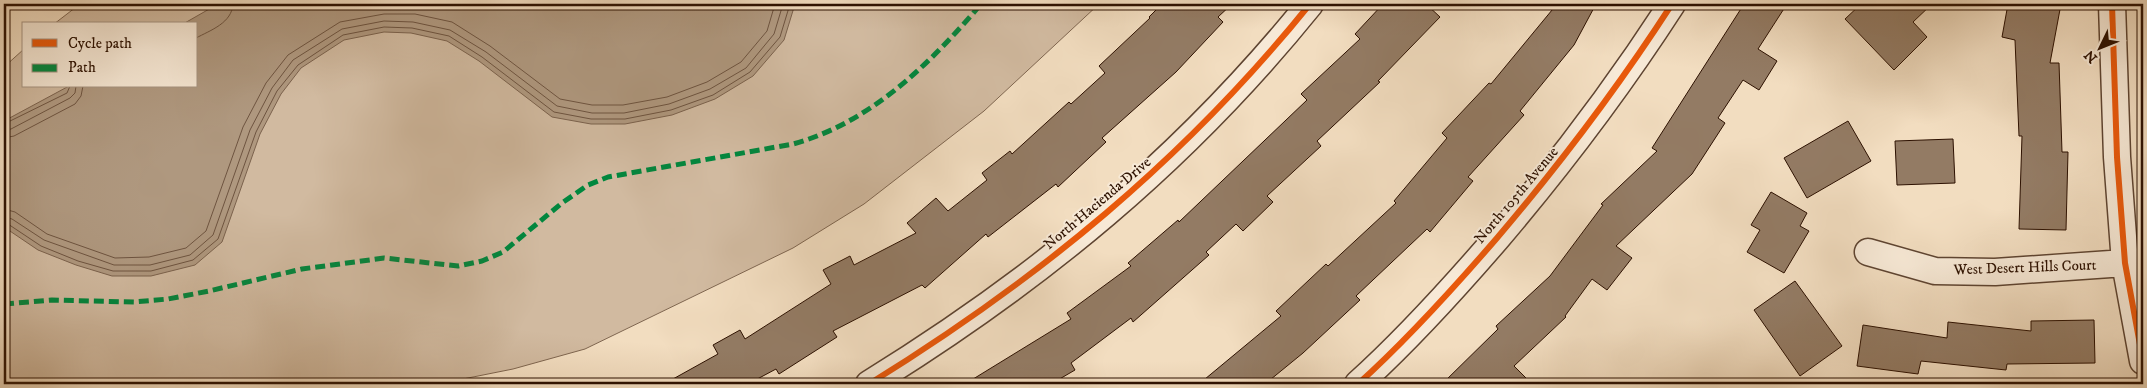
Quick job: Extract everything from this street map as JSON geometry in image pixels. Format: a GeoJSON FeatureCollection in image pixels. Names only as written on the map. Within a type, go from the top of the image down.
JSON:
{"type":"FeatureCollection","features":[{"type":"Feature","properties":{"kind":"street","name":"North Hacienda Drive"},"geometry":{"type":"LineString","coordinates":[[869,384],[992,304],[1110,211],[1154,173],[1202,125],[1251,74],[1310,4]]}},
{"type":"Feature","properties":{"kind":"street","name":"North 105th Avenue"},"geometry":{"type":"LineString","coordinates":[[1362,383],[1460,280],[1540,187],[1621,80],[1672,4]]}},
{"type":"Feature","properties":{"kind":"street"},"geometry":{"type":"LineString","coordinates":[[2112,4],[2117,157],[2125,263],[2143,361]]}},
{"type":"Feature","properties":{"kind":"street","name":"West Desert Hills Court"},"geometry":{"type":"LineString","coordinates":[[1868,252],[1935,271],[1995,272],[2125,263]]}},
{"type":"Feature","properties":{"kind":"shaded area"},"geometry":{"type":"Polygon","coordinates":[[[80,4],[1099,4],[984,111],[864,204],[793,248],[585,349],[513,369],[438,384],[245,384],[213,382],[4,384],[4,67],[22,51],[22,88],[198,88],[198,22],[57,22],[80,4]]]}},
{"type":"Feature","properties":{"kind":"water"},"geometry":{"type":"Polygon","coordinates":[[[218,4],[795,4],[784,40],[753,76],[715,99],[672,115],[625,124],[591,124],[552,117],[479,61],[447,41],[411,33],[384,32],[344,40],[301,68],[281,94],[260,134],[222,242],[195,265],[151,276],[112,276],[76,265],[38,250],[4,227],[4,121],[65,88],[198,88],[198,22],[186,22],[218,4]]]}},
{"type":"Feature","properties":{"kind":"building"},"geometry":{"type":"Polygon","coordinates":[[[1162,4],[1232,4],[1218,17],[1223,22],[1176,72],[1102,138],[1106,142],[1058,187],[1056,184],[988,237],[986,234],[925,288],[922,285],[833,331],[837,337],[779,374],[776,369],[748,384],[664,384],[718,354],[713,345],[740,330],[745,339],[831,284],[823,270],[850,256],[854,265],[916,233],[907,223],[936,198],[948,211],[987,180],[982,173],[1010,151],[1012,154],[1069,102],[1071,104],[1105,73],[1099,66],[1150,18],[1162,4]]]}},
{"type":"Feature","properties":{"kind":"building"},"geometry":{"type":"Polygon","coordinates":[[[1383,4],[1426,4],[1440,17],[1378,81],[1380,82],[1317,141],[1321,146],[1267,196],[1273,202],[1243,231],[1236,224],[1206,252],[1209,255],[1133,322],[1131,318],[1071,363],[1075,370],[1051,384],[965,384],[1071,319],[1067,313],[1131,266],[1128,263],[1178,220],[1179,222],[1307,100],[1301,94],[1360,39],[1355,34],[1383,4]]]}},
{"type":"Feature","properties":{"kind":"building"},"geometry":{"type":"Polygon","coordinates":[[[1557,4],[1596,4],[1574,45],[1520,111],[1524,115],[1468,177],[1473,181],[1430,232],[1427,229],[1356,296],[1360,300],[1303,353],[1265,384],[1199,384],[1281,316],[1276,311],[1396,203],[1394,201],[1447,138],[1442,133],[1489,83],[1491,84],[1557,4]]]}},
{"type":"Feature","properties":{"kind":"building"},"geometry":{"type":"Polygon","coordinates":[[[1744,4],[1787,4],[1758,49],[1777,61],[1759,90],[1743,80],[1718,118],[1725,123],[1692,174],[1616,246],[1632,258],[1607,290],[1592,279],[1566,317],[1514,366],[1532,384],[1442,384],[1498,329],[1496,326],[1550,276],[1603,205],[1601,204],[1657,151],[1652,148],[1744,4]]]}},
{"type":"Feature","properties":{"kind":"building"},"geometry":{"type":"Polygon","coordinates":[[[1861,4],[1932,4],[1913,22],[1927,37],[1894,70],[1845,19],[1861,4]]]}},
{"type":"Feature","properties":{"kind":"building"},"geometry":{"type":"Polygon","coordinates":[[[2008,4],[2061,4],[2050,63],[2059,63],[2062,152],[2068,152],[2066,230],[2019,229],[2022,136],[2019,136],[2015,40],[2002,37],[2008,4]]]}},
{"type":"Feature","properties":{"kind":"building"},"geometry":{"type":"Polygon","coordinates":[[[1848,121],[1871,161],[1807,198],[1784,158],[1848,121]]]}},
{"type":"Feature","properties":{"kind":"building"},"geometry":{"type":"Polygon","coordinates":[[[1953,139],[1955,183],[1897,185],[1895,141],[1953,139]]]}},
{"type":"Feature","properties":{"kind":"building"},"geometry":{"type":"Polygon","coordinates":[[[1771,192],[1807,213],[1800,226],[1809,231],[1784,273],[1747,252],[1760,230],[1751,225],[1771,192]]]}},
{"type":"Feature","properties":{"kind":"building"},"geometry":{"type":"Polygon","coordinates":[[[1795,281],[1842,346],[1800,376],[1754,310],[1795,281]]]}},
{"type":"Feature","properties":{"kind":"building"},"geometry":{"type":"Polygon","coordinates":[[[2094,320],[2095,363],[2007,364],[2006,370],[1921,361],[1918,374],[1857,366],[1863,325],[1947,338],[1948,322],[2031,331],[2031,321],[2094,320]]]}},
{"type":"Feature","properties":{"kind":"marked path"},"geometry":{"type":"LineString","coordinates":[[4,304],[52,300],[134,302],[168,299],[302,269],[384,258],[458,266],[482,261],[503,252],[562,203],[588,185],[608,177],[793,144],[848,122],[897,89],[941,48],[981,4]]}},
{"type":"Feature","properties":{"kind":"cycle path"},"geometry":{"type":"LineString","coordinates":[[869,384],[932,344],[992,302],[1050,259],[1106,213],[1160,165],[1212,114],[1262,61],[1310,4]]}},
{"type":"Feature","properties":{"kind":"cycle path"},"geometry":{"type":"LineString","coordinates":[[1358,384],[1430,313],[1520,210],[1610,95],[1672,4]]}},
{"type":"Feature","properties":{"kind":"cycle path"},"geometry":{"type":"LineString","coordinates":[[2112,4],[2117,157],[2125,263],[2143,361]]}}]}
